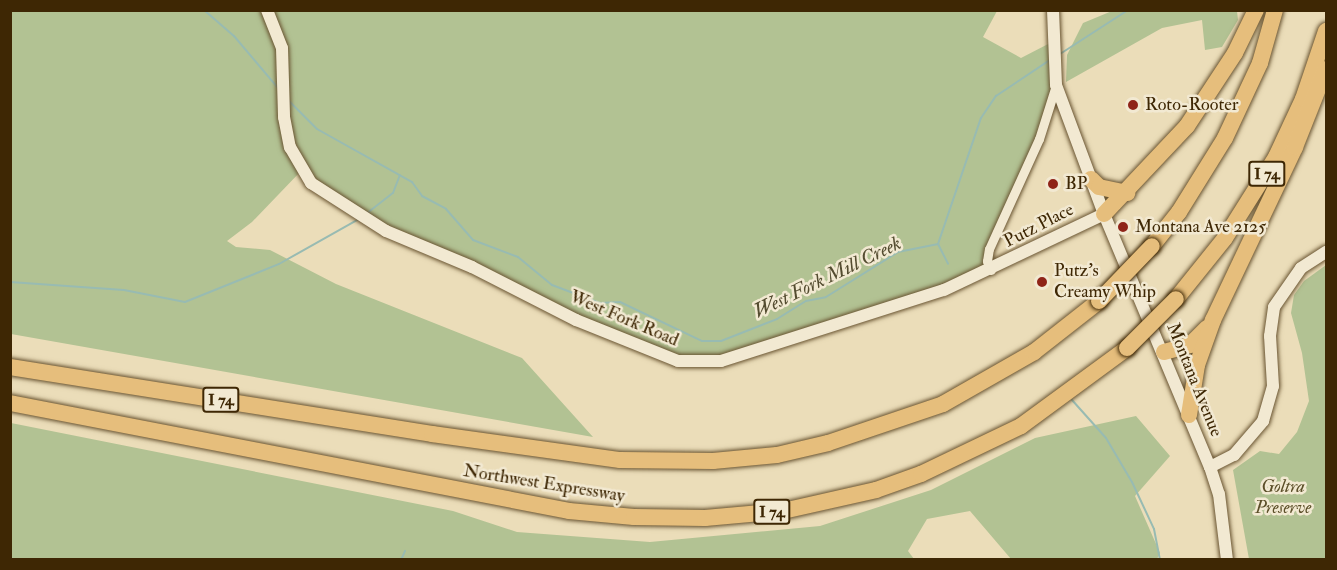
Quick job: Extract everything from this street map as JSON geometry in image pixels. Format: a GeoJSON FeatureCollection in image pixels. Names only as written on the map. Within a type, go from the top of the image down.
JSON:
{"type":"FeatureCollection","features":[{"type":"Feature","properties":{"kind":"highway"},"geometry":{"type":"LineString","coordinates":[[1104,214],[1127,193],[1187,126],[1235,53],[1256,10]]}},
{"type":"Feature","properties":{"kind":"highway","name":"Northwest Expressway"},"geometry":{"type":"LineString","coordinates":[[10,367],[596,457],[672,463],[713,461],[777,455],[828,443],[943,404],[1034,352],[1099,301],[1152,246],[1179,212],[1226,138],[1260,63],[1275,10]]}},
{"type":"Feature","properties":{"kind":"highway","name":"Northwest Expressway"},"geometry":{"type":"LineString","coordinates":[[10,403],[569,511],[634,517],[743,516],[876,490],[939,466],[1021,426],[1127,348],[1176,299],[1252,200],[1304,99],[1326,31]]}},
{"type":"Feature","properties":{"kind":"highway"},"geometry":{"type":"LineString","coordinates":[[1189,415],[1197,365],[1213,320],[1295,147],[1326,69]]}},
{"type":"Feature","properties":{"kind":"highway"},"geometry":{"type":"LineString","coordinates":[[1090,179],[1099,187],[1127,193]]}},
{"type":"Feature","properties":{"kind":"highway"},"geometry":{"type":"LineString","coordinates":[[1164,352],[1190,345],[1213,320]]}},
{"type":"Feature","properties":{"kind":"street","name":"West Fork Road"},"geometry":{"type":"LineString","coordinates":[[267,10],[278,34],[283,72],[284,117],[290,147],[302,170],[322,192],[378,226],[471,267],[576,320],[667,359],[692,363],[721,362],[770,348],[991,270]]}},
{"type":"Feature","properties":{"kind":"street"},"geometry":{"type":"LineString","coordinates":[[991,270],[987,261],[988,249],[1043,130],[1056,85],[1052,42],[1053,10]]}},
{"type":"Feature","properties":{"kind":"street","name":"Montana Avenue"},"geometry":{"type":"LineString","coordinates":[[1056,85],[1104,214],[1164,352],[1210,467],[1219,494],[1227,560]]}},
{"type":"Feature","properties":{"kind":"street","name":"Putz Place"},"geometry":{"type":"LineString","coordinates":[[991,270],[1104,214]]}},
{"type":"Feature","properties":{"kind":"street"},"geometry":{"type":"LineString","coordinates":[[1210,467],[1234,455],[1263,422],[1273,386],[1270,336],[1274,307],[1301,268],[1326,252]]}},
{"type":"Feature","properties":{"kind":"green space"},"geometry":{"type":"Polygon","coordinates":[[[10,11],[997,11],[983,37],[1021,58],[1052,42],[1053,101],[989,249],[991,270],[770,348],[678,361],[404,238],[302,170],[252,222],[227,241],[236,247],[270,250],[336,284],[522,358],[593,437],[11,334],[10,11]]]}},
{"type":"Feature","properties":{"kind":"green space"},"geometry":{"type":"Polygon","coordinates":[[[1112,11],[1237,11],[1238,20],[1222,47],[1205,50],[1202,20],[1162,28],[1066,82],[1067,55],[1083,23],[1112,11]]]}},
{"type":"Feature","properties":{"kind":"green space","name":"Goltra Preserve"},"geometry":{"type":"Polygon","coordinates":[[[1326,265],[1326,559],[1249,559],[1233,470],[1260,451],[1279,454],[1297,432],[1309,401],[1302,353],[1291,313],[1294,295],[1304,281],[1326,265]]]}},
{"type":"Feature","properties":{"kind":"green space"},"geometry":{"type":"Polygon","coordinates":[[[1136,416],[1170,456],[1135,496],[1160,553],[1157,559],[1011,559],[970,511],[927,519],[908,551],[914,559],[11,559],[11,423],[453,511],[517,532],[650,542],[820,526],[931,490],[1035,438],[1136,416]]]}},
{"type":"Feature","properties":{"kind":"waterway","name":"West Fork Mill Creek"},"geometry":{"type":"LineString","coordinates":[[204,10],[234,36],[278,88]]}},
{"type":"Feature","properties":{"kind":"waterway","name":"West Fork Mill Creek"},"geometry":{"type":"LineString","coordinates":[[1060,54],[1128,10]]}},
{"type":"Feature","properties":{"kind":"waterway","name":"West Fork Mill Creek"},"geometry":{"type":"LineString","coordinates":[[288,100],[317,129],[412,182],[422,196],[446,209],[473,240],[518,257],[552,285],[600,303],[620,302],[702,341],[721,341],[777,319],[806,301],[826,297],[898,252],[938,244],[981,118],[996,96],[1050,60]]}},
{"type":"Feature","properties":{"kind":"waterway"},"geometry":{"type":"LineString","coordinates":[[366,214],[393,193],[400,175]]}},
{"type":"Feature","properties":{"kind":"waterway"},"geometry":{"type":"LineString","coordinates":[[10,282],[124,290],[185,302],[279,264],[359,219]]}},
{"type":"Feature","properties":{"kind":"waterway"},"geometry":{"type":"LineString","coordinates":[[938,244],[948,264]]}},
{"type":"Feature","properties":{"kind":"waterway"},"geometry":{"type":"LineString","coordinates":[[1072,400],[1106,438],[1132,482],[1154,529],[1160,560]]}},
{"type":"Feature","properties":{"kind":"waterway"},"geometry":{"type":"LineString","coordinates":[[401,560],[405,551]]}},
{"type":"Feature","properties":{"kind":"place","name":"Roto-Rooter"},"geometry":{"type":"Point","coordinates":[1133,105]}},
{"type":"Feature","properties":{"kind":"place","name":"BP"},"geometry":{"type":"Point","coordinates":[1053,184]}},
{"type":"Feature","properties":{"kind":"place","name":"Montana Ave 2125"},"geometry":{"type":"Point","coordinates":[1123,227]}},
{"type":"Feature","properties":{"kind":"place","name":"Putz’s Creamy Whip"},"geometry":{"type":"Point","coordinates":[1042,282]}}]}
